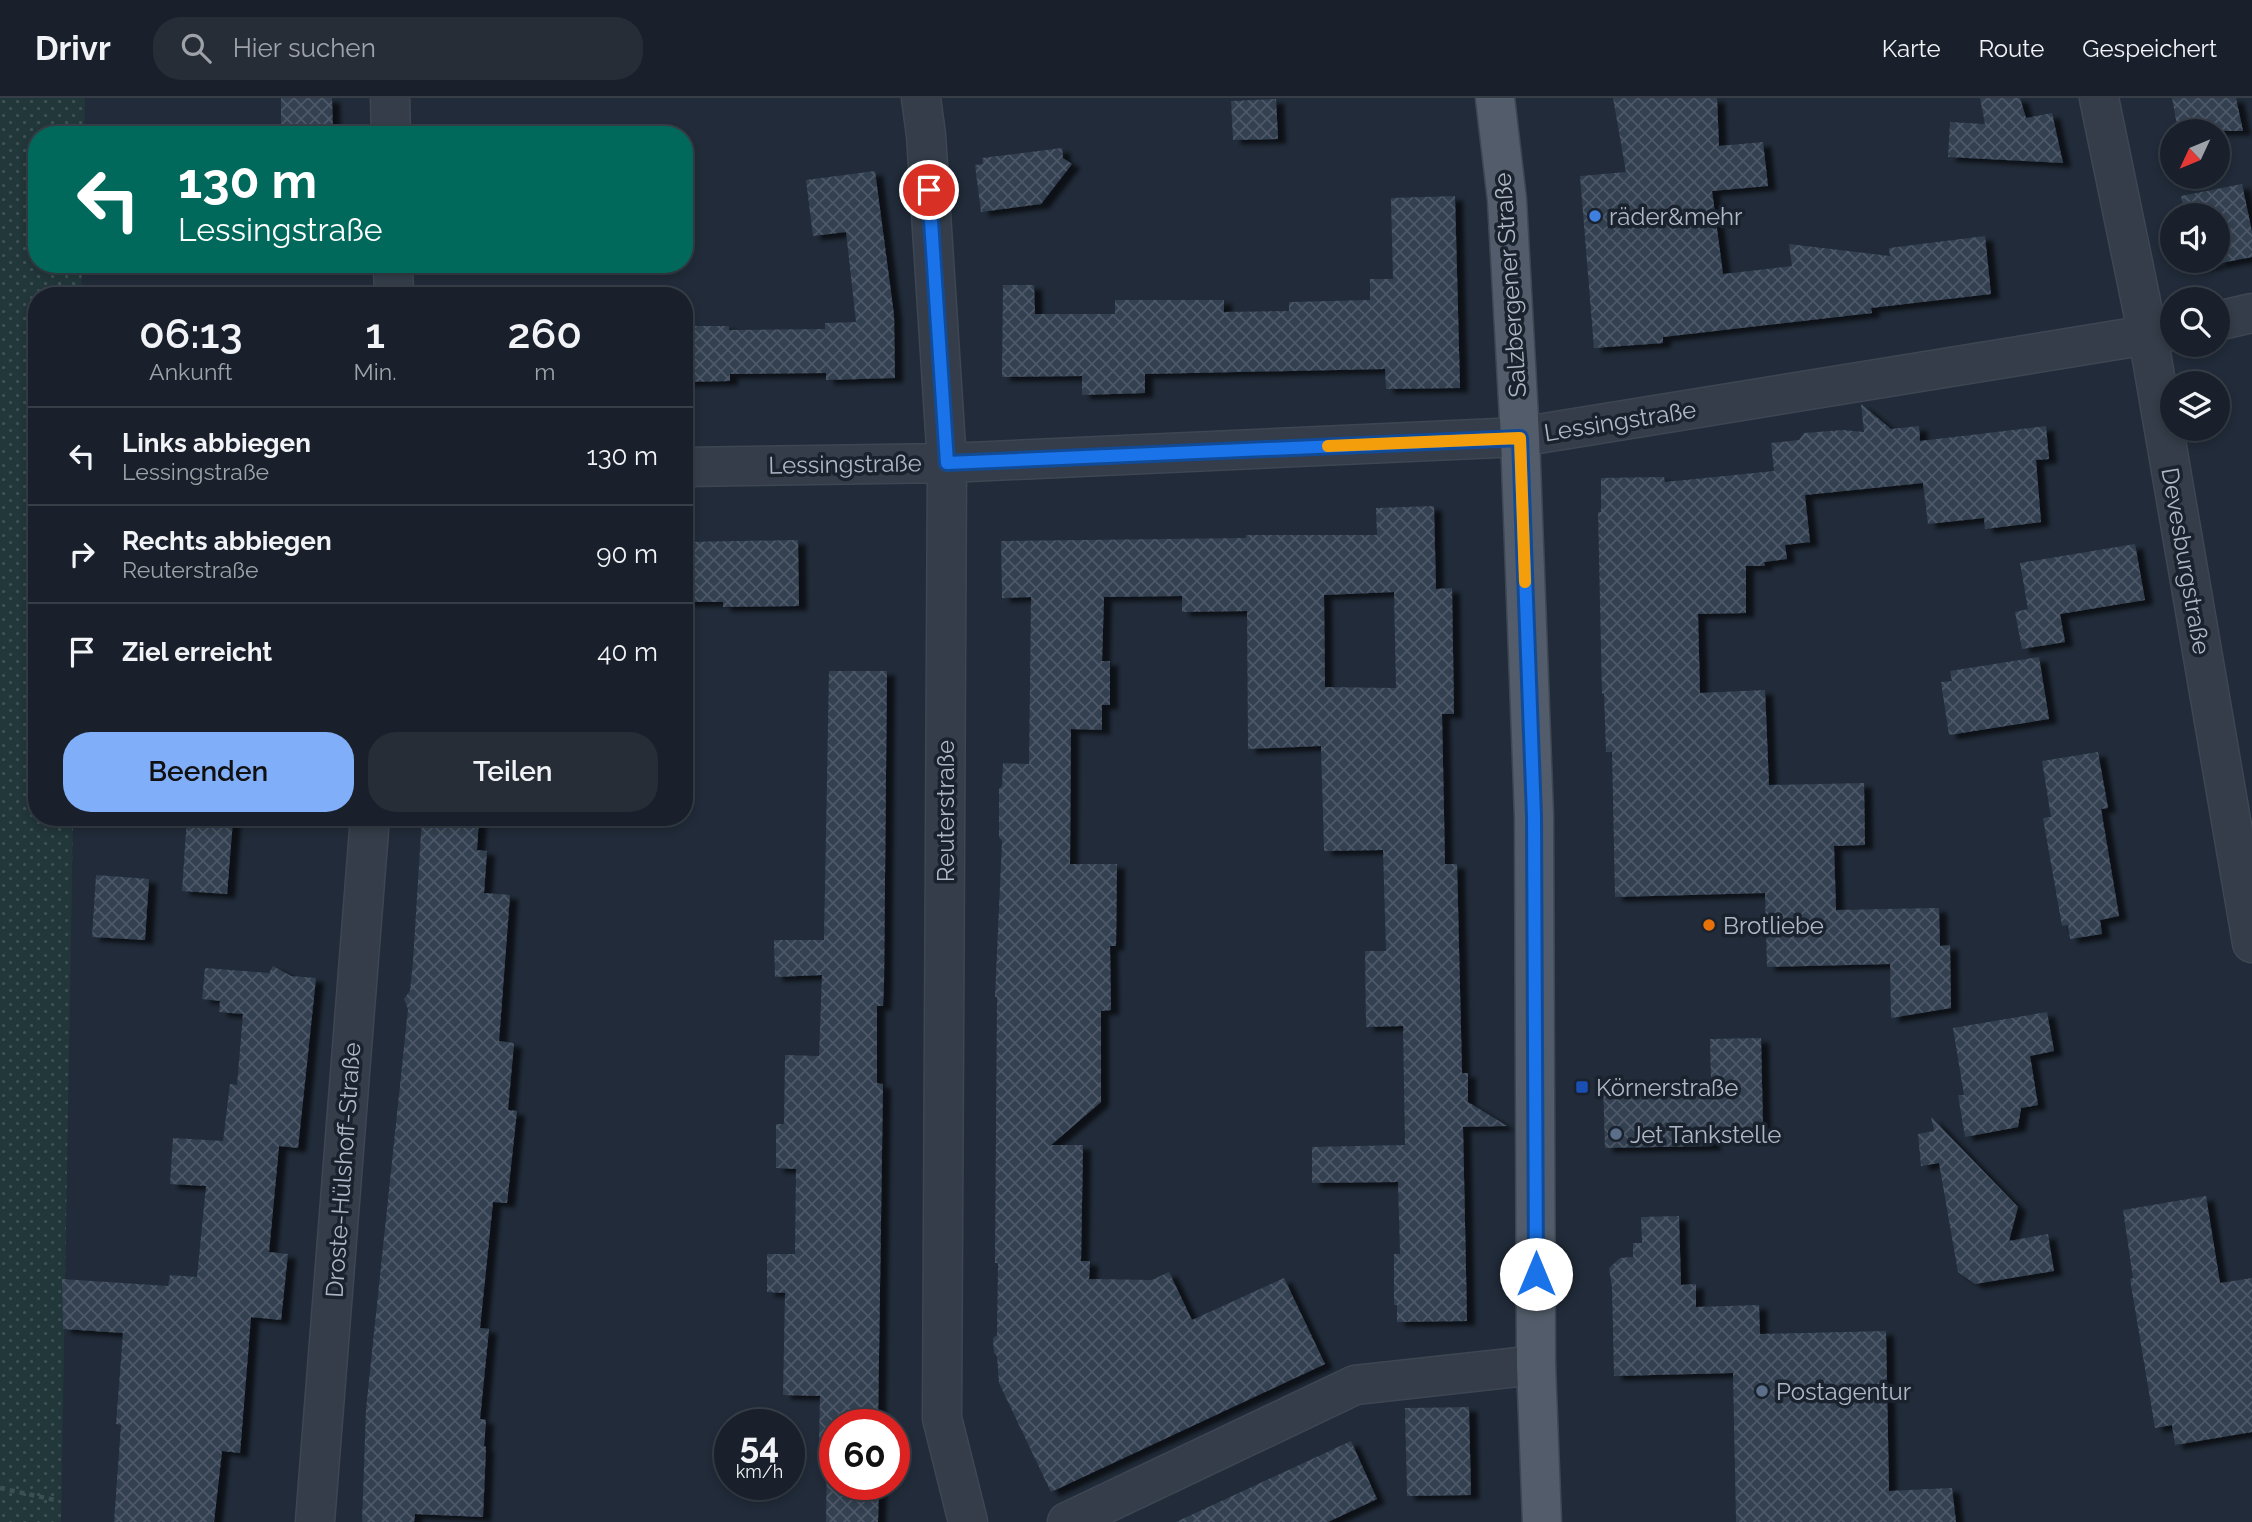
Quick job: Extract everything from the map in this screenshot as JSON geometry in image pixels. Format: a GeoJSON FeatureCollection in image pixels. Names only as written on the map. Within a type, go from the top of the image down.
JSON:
{"type":"FeatureCollection","features":[{"type":"Feature","properties":{"kind":"main road","name":"Salzbergener Straße"},"geometry":{"type":"LineString","coordinates":[[1495,98],[1507,200],[1520,438],[1534,816],[1536,1365],[1542,1522]]}},
{"type":"Feature","properties":{"kind":"street"},"geometry":{"type":"LineString","coordinates":[[390,98],[391,126]]}},
{"type":"Feature","properties":{"kind":"street","name":"Reuterstraße"},"geometry":{"type":"LineString","coordinates":[[921,98],[926,135],[947,463],[942,1418],[968,1522]]}},
{"type":"Feature","properties":{"kind":"street","name":"Devesburgstraße"},"geometry":{"type":"LineString","coordinates":[[2099,98],[2160,334]]}},
{"type":"Feature","properties":{"kind":"street"},"geometry":{"type":"LineString","coordinates":[[2230,318],[2252,313]]}},
{"type":"Feature","properties":{"kind":"street","name":"Lessingstraße"},"geometry":{"type":"LineString","coordinates":[[693,467],[947,463],[1520,438],[2160,334]]}},
{"type":"Feature","properties":{"kind":"street","name":"Devesburgstraße"},"geometry":{"type":"LineString","coordinates":[[2163,357],[2252,943]]}},
{"type":"Feature","properties":{"kind":"street","name":"Droste-Hülshoff-Straße"},"geometry":{"type":"LineString","coordinates":[[316,1522],[369,826]]}},
{"type":"Feature","properties":{"kind":"street"},"geometry":{"type":"LineString","coordinates":[[1067,1522],[1354,1385],[1536,1365]]}},
{"type":"Feature","properties":{"kind":"path"},"geometry":{"type":"LineString","coordinates":[[0,1488],[55,1500]]}},
{"type":"Feature","properties":{"kind":"green space"},"geometry":{"type":"Polygon","coordinates":[[[0,98],[85,98],[84,126],[28,126],[28,273],[82,273],[81,287],[28,287],[28,826],[73,826],[61,1522],[0,1522],[0,98]]]}},
{"type":"Feature","properties":{"kind":"building"},"geometry":{"type":"Polygon","coordinates":[[[281,98],[332,98],[333,126],[281,126],[281,98]]]}},
{"type":"Feature","properties":{"kind":"building"},"geometry":{"type":"Polygon","coordinates":[[[1613,98],[1717,98],[1719,146],[1763,142],[1768,186],[1712,191],[1723,274],[1792,266],[1789,244],[1890,256],[1889,248],[1985,236],[1991,294],[1871,308],[1872,313],[1663,337],[1663,343],[1594,348],[1580,176],[1626,172],[1613,98]]]}},
{"type":"Feature","properties":{"kind":"building"},"geometry":{"type":"Polygon","coordinates":[[[1980,98],[2020,98],[2026,118],[2052,113],[2063,163],[1948,157],[1950,122],[1985,124],[1980,98]]]}},
{"type":"Feature","properties":{"kind":"building"},"geometry":{"type":"Polygon","coordinates":[[[2172,98],[2236,98],[2243,131],[2230,131],[2230,119],[2176,119],[2172,98]]]}},
{"type":"Feature","properties":{"kind":"building"},"geometry":{"type":"Polygon","coordinates":[[[1276,99],[1278,139],[1233,140],[1231,101],[1276,99]]]}},
{"type":"Feature","properties":{"kind":"building"},"geometry":{"type":"Polygon","coordinates":[[[1062,148],[1063,158],[1072,164],[1041,204],[981,212],[975,165],[983,164],[982,158],[1062,148]]]}},
{"type":"Feature","properties":{"kind":"building"},"geometry":{"type":"Polygon","coordinates":[[[875,171],[894,315],[895,378],[826,380],[826,373],[730,374],[730,381],[693,382],[693,326],[729,326],[729,330],[825,329],[825,323],[856,322],[846,232],[813,236],[806,180],[875,171]]]}},
{"type":"Feature","properties":{"kind":"building"},"geometry":{"type":"Polygon","coordinates":[[[2242,184],[2252,232],[2252,257],[2230,261],[2230,203],[2182,203],[2181,196],[2230,189],[2230,186],[2242,184]]]}},
{"type":"Feature","properties":{"kind":"building"},"geometry":{"type":"Polygon","coordinates":[[[1455,196],[1460,388],[1386,389],[1385,369],[1145,374],[1145,393],[1082,395],[1082,376],[1002,377],[1003,285],[1034,285],[1035,314],[1115,314],[1115,300],[1224,300],[1224,312],[1289,311],[1289,302],[1370,300],[1370,279],[1393,279],[1391,198],[1455,196]]]}},
{"type":"Feature","properties":{"kind":"building"},"geometry":{"type":"Polygon","coordinates":[[[1861,404],[1891,429],[1919,426],[1920,441],[2046,426],[2049,459],[2036,460],[2041,522],[1985,529],[1984,518],[1928,524],[1923,483],[1805,495],[1810,542],[1785,545],[1787,559],[1764,562],[1765,566],[1746,566],[1746,613],[1698,614],[1700,693],[1765,690],[1769,785],[1864,783],[1865,845],[1834,846],[1836,910],[1939,908],[1940,946],[1950,945],[1951,1008],[1891,1018],[1890,964],[1767,967],[1765,893],[1615,897],[1612,752],[1606,752],[1604,693],[1602,694],[1598,512],[1601,512],[1601,478],[1664,477],[1665,482],[1774,471],[1771,443],[1799,440],[1804,433],[1843,430],[1864,432],[1861,404]]]}},
{"type":"Feature","properties":{"kind":"building"},"geometry":{"type":"Polygon","coordinates":[[[1434,506],[1436,589],[1452,588],[1454,714],[1442,714],[1445,864],[1457,864],[1462,1073],[1468,1073],[1468,1102],[1507,1126],[1463,1127],[1467,1321],[1397,1322],[1397,1305],[1394,1305],[1394,1254],[1400,1254],[1398,1182],[1312,1183],[1312,1147],[1405,1145],[1403,1026],[1366,1027],[1365,951],[1386,951],[1383,850],[1324,851],[1321,746],[1248,749],[1247,611],[1182,612],[1182,596],[1104,597],[1102,661],[1110,661],[1110,705],[1102,705],[1102,730],[1071,729],[1070,864],[1117,864],[1116,946],[1110,946],[1111,1010],[1101,1011],[1101,1102],[1051,1145],[1083,1145],[1081,1261],[1090,1261],[1089,1279],[1152,1280],[1169,1272],[1192,1320],[1284,1278],[1325,1364],[1051,1492],[999,1383],[993,1338],[997,1335],[998,1263],[995,1263],[995,997],[1002,841],[999,837],[999,789],[1002,786],[1003,763],[1029,764],[1031,597],[1002,598],[1001,541],[1377,535],[1376,508],[1434,506]],[[1394,592],[1324,595],[1325,687],[1396,688],[1394,592]]]}},
{"type":"Feature","properties":{"kind":"building"},"geometry":{"type":"Polygon","coordinates":[[[798,540],[799,606],[723,607],[723,602],[693,602],[693,542],[798,540]]]}},
{"type":"Feature","properties":{"kind":"building"},"geometry":{"type":"Polygon","coordinates":[[[2135,544],[2145,600],[2060,614],[2065,642],[2022,649],[2015,612],[2028,609],[2020,563],[2135,544]]]}},
{"type":"Feature","properties":{"kind":"building"},"geometry":{"type":"Polygon","coordinates":[[[2039,657],[2049,719],[1949,735],[1941,682],[1952,681],[1950,671],[2039,657]]]}},
{"type":"Feature","properties":{"kind":"building"},"geometry":{"type":"Polygon","coordinates":[[[829,671],[887,671],[884,982],[883,1006],[877,1006],[877,1083],[883,1084],[878,1409],[820,1409],[820,1396],[783,1395],[785,1293],[767,1292],[767,1254],[795,1254],[796,1169],[776,1168],[776,1124],[784,1124],[785,1055],[819,1056],[822,975],[775,977],[774,940],[824,940],[829,671]]]}},
{"type":"Feature","properties":{"kind":"building"},"geometry":{"type":"Polygon","coordinates":[[[2098,752],[2108,808],[2101,809],[2119,916],[2100,920],[2102,934],[2070,939],[2068,925],[2062,926],[2043,818],[2051,817],[2042,761],[2098,752]]]}},
{"type":"Feature","properties":{"kind":"building"},"geometry":{"type":"Polygon","coordinates":[[[186,826],[233,826],[227,894],[182,891],[186,826]]]}},
{"type":"Feature","properties":{"kind":"building"},"geometry":{"type":"Polygon","coordinates":[[[421,826],[478,826],[477,850],[487,851],[484,893],[510,895],[499,1041],[514,1043],[508,1110],[517,1111],[507,1203],[493,1202],[480,1328],[489,1329],[480,1419],[486,1420],[483,1517],[415,1514],[414,1522],[362,1522],[366,1409],[408,1009],[404,999],[410,991],[421,826]]]}},
{"type":"Feature","properties":{"kind":"building"},"geometry":{"type":"Polygon","coordinates":[[[96,875],[149,879],[145,940],[92,937],[96,875]]]}},
{"type":"Feature","properties":{"kind":"building"},"geometry":{"type":"Polygon","coordinates":[[[273,966],[291,976],[316,978],[298,1148],[279,1146],[269,1252],[288,1254],[281,1320],[251,1317],[240,1453],[222,1451],[214,1522],[114,1522],[121,1425],[116,1424],[123,1333],[63,1329],[62,1279],[168,1286],[170,1275],[197,1277],[206,1186],[170,1184],[173,1138],[223,1141],[230,1084],[237,1085],[243,1014],[219,1012],[220,1001],[202,999],[205,968],[269,973],[273,966]]]}},
{"type":"Feature","properties":{"kind":"building"},"geometry":{"type":"Polygon","coordinates":[[[2047,1012],[2054,1051],[2030,1056],[2038,1105],[2021,1108],[2018,1127],[1965,1137],[1958,1095],[1964,1095],[1953,1028],[2047,1012]]]}},
{"type":"Feature","properties":{"kind":"building"},"geometry":{"type":"Polygon","coordinates":[[[1761,1038],[1763,1128],[1712,1129],[1713,1146],[1605,1148],[1603,1083],[1711,1081],[1710,1039],[1761,1038]]]}},
{"type":"Feature","properties":{"kind":"building"},"geometry":{"type":"Polygon","coordinates":[[[1931,1117],[2018,1207],[2009,1241],[2048,1234],[2054,1271],[1975,1284],[1958,1272],[1939,1163],[1921,1166],[1918,1134],[1934,1131],[1931,1117]]]}},
{"type":"Feature","properties":{"kind":"building"},"geometry":{"type":"Polygon","coordinates":[[[2206,1196],[2220,1283],[2252,1278],[2252,1432],[2175,1445],[2172,1425],[2155,1428],[2130,1279],[2133,1278],[2123,1210],[2206,1196]]]}},
{"type":"Feature","properties":{"kind":"building"},"geometry":{"type":"Polygon","coordinates":[[[1679,1216],[1681,1285],[1696,1284],[1696,1307],[1759,1305],[1760,1334],[1886,1331],[1889,1491],[1952,1488],[1956,1522],[1736,1522],[1733,1373],[1614,1376],[1612,1287],[1609,1268],[1620,1258],[1633,1257],[1633,1243],[1642,1243],[1641,1217],[1679,1216]]]}},
{"type":"Feature","properties":{"kind":"building"},"geometry":{"type":"Polygon","coordinates":[[[1469,1407],[1471,1495],[1407,1496],[1405,1408],[1469,1407]]]}},
{"type":"Feature","properties":{"kind":"building"},"geometry":{"type":"Polygon","coordinates":[[[1351,1441],[1377,1499],[1328,1522],[1176,1522],[1351,1441]]]}},
{"type":"Feature","properties":{"kind":"building"},"geometry":{"type":"Polygon","coordinates":[[[826,1500],[879,1500],[878,1522],[826,1522],[826,1500]]]}},
{"type":"Feature","properties":{"kind":"slow traffic"},"geometry":{"type":"LineString","coordinates":[[1328,446],[1520,438],[1525,582]]}},
{"type":"Feature","properties":{"kind":"place","name":"räder&mehr"},"geometry":{"type":"Point","coordinates":[1595,216]}},
{"type":"Feature","properties":{"kind":"place","name":"Brotliebe"},"geometry":{"type":"Point","coordinates":[1709,925]}},
{"type":"Feature","properties":{"kind":"place","name":"Körnerstraße"},"geometry":{"type":"Point","coordinates":[1582,1087]}},
{"type":"Feature","properties":{"kind":"place","name":"Jet Tankstelle"},"geometry":{"type":"Point","coordinates":[1616,1134]}},
{"type":"Feature","properties":{"kind":"place","name":"Postagentur"},"geometry":{"type":"Point","coordinates":[1762,1391]}},
{"type":"Feature","properties":{"kind":"route"},"geometry":{"type":"LineString","coordinates":[[929,190],[947,463],[1520,438],[1534,816],[1536,1274]]}}]}
